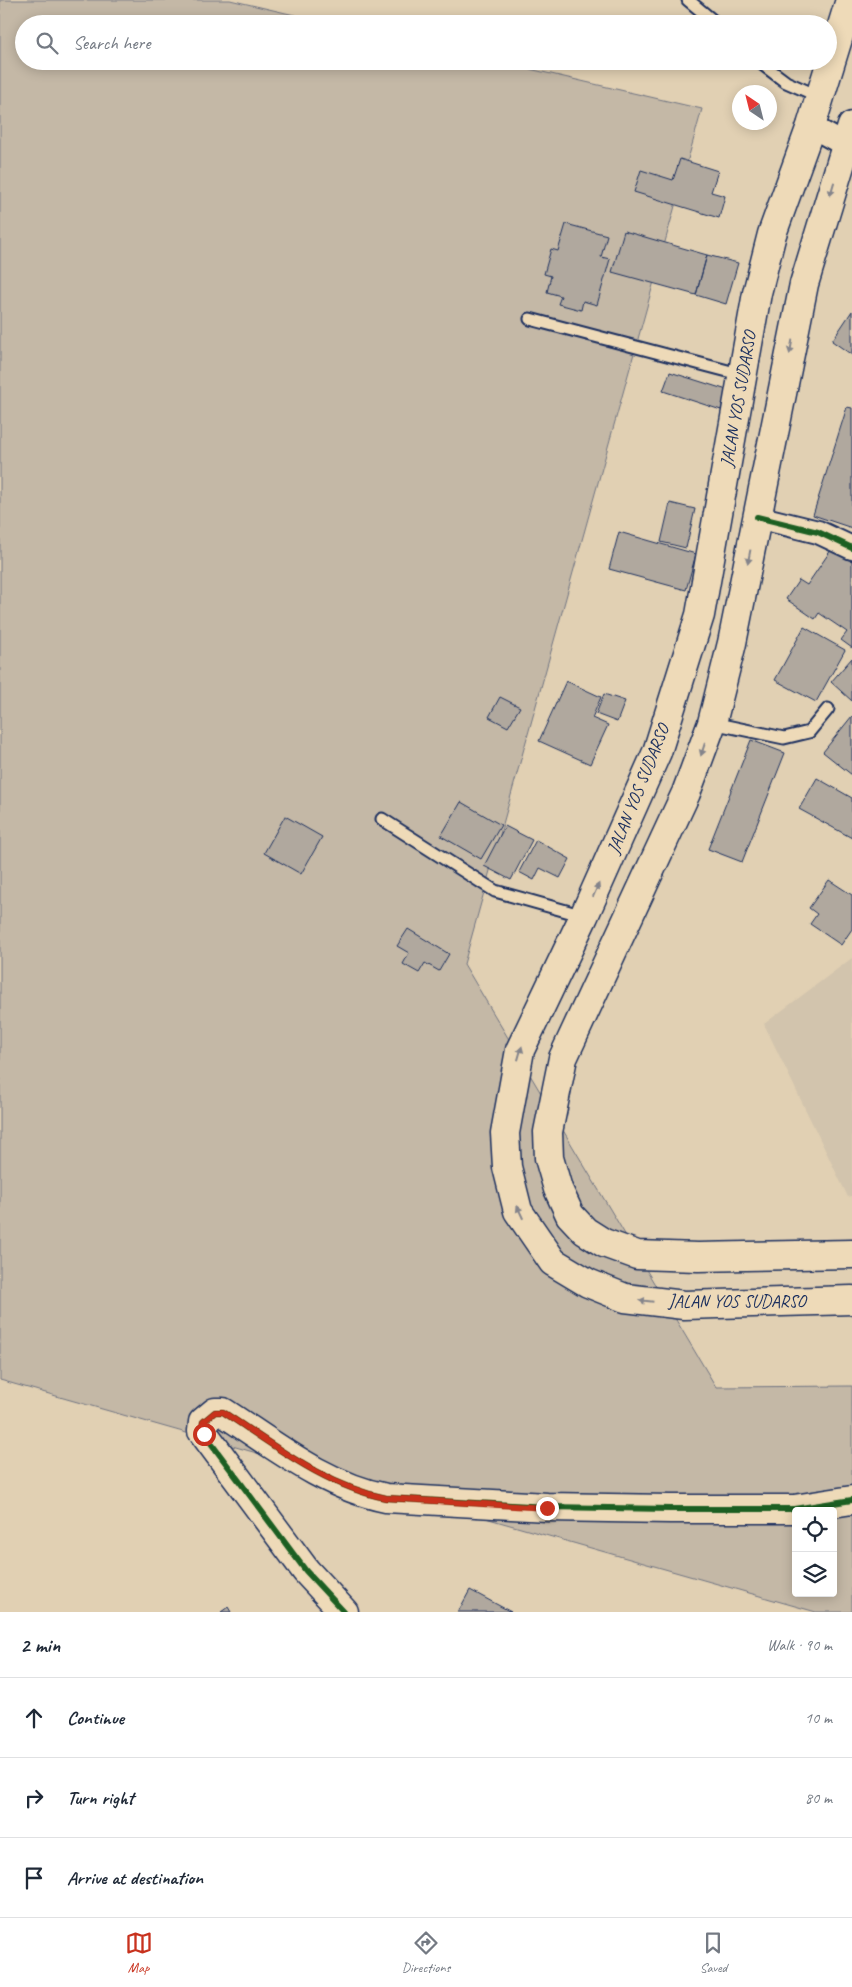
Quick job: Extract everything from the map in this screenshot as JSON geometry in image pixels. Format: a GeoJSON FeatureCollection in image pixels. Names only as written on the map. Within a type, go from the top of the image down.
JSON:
{"type":"FeatureCollection","features":[{"type":"Feature","properties":{"kind":"main road","name":"JALAN YOS SUDARSO"},"geometry":{"type":"LineString","coordinates":[[837,36],[848,1]]}},
{"type":"Feature","properties":{"kind":"main road","name":"JALAN YOS SUDARSO"},"geometry":{"type":"LineString","coordinates":[[826,70],[811,126],[772,234],[757,293],[700,615],[657,752],[584,916],[520,1050],[505,1134],[507,1168],[518,1211],[553,1262],[588,1283],[625,1298],[684,1305],[852,1300]]}},
{"type":"Feature","properties":{"kind":"main road"},"geometry":{"type":"LineString","coordinates":[[850,140],[804,284],[732,643],[712,722],[686,793],[562,1058],[548,1132],[549,1158],[558,1189],[570,1215],[585,1231],[604,1243],[636,1255],[698,1257],[852,1254]]}},
{"type":"Feature","properties":{"kind":"main road"},"geometry":{"type":"LineString","coordinates":[[344,1612],[306,1571],[202,1431],[203,1422],[215,1412],[223,1412],[328,1478],[361,1493],[386,1498],[547,1508],[670,1509],[794,1509],[852,1500]]}},
{"type":"Feature","properties":{"kind":"street"},"geometry":{"type":"LineString","coordinates":[[811,126],[850,140]]}},
{"type":"Feature","properties":{"kind":"street"},"geometry":{"type":"LineString","coordinates":[[757,517],[818,532],[852,548]]}},
{"type":"Feature","properties":{"kind":"lane"},"geometry":{"type":"LineString","coordinates":[[688,0],[706,15]]}},
{"type":"Feature","properties":{"kind":"lane"},"geometry":{"type":"LineString","coordinates":[[770,70],[786,82],[818,96]]}},
{"type":"Feature","properties":{"kind":"lane"},"geometry":{"type":"LineString","coordinates":[[530,320],[743,375]]}},
{"type":"Feature","properties":{"kind":"lane"},"geometry":{"type":"LineString","coordinates":[[712,722],[784,738],[809,732],[828,709]]}},
{"type":"Feature","properties":{"kind":"lane"},"geometry":{"type":"LineString","coordinates":[[382,820],[495,891],[584,916]]}},
{"type":"Feature","properties":{"kind":"shaded area"},"geometry":{"type":"Polygon","coordinates":[[[0,0],[230,0],[294,15],[15,15],[15,70],[534,70],[702,109],[464,964],[716,1387],[852,1386],[852,1612],[816,1612],[0,1380],[0,0]]]}},
{"type":"Feature","properties":{"kind":"shaded area"},"geometry":{"type":"Polygon","coordinates":[[[852,958],[852,1196],[848,1197],[764,1024],[852,958]]]}},
{"type":"Feature","properties":{"kind":"building"},"geometry":{"type":"Polygon","coordinates":[[[680,159],[718,171],[711,192],[725,196],[719,218],[634,192],[641,170],[673,180],[680,159]]]}},
{"type":"Feature","properties":{"kind":"building"},"geometry":{"type":"Polygon","coordinates":[[[566,224],[607,235],[601,257],[610,259],[597,305],[583,301],[581,310],[558,304],[561,296],[547,292],[551,276],[544,274],[551,249],[558,251],[566,224]]]}},
{"type":"Feature","properties":{"kind":"building"},"geometry":{"type":"Polygon","coordinates":[[[624,231],[707,255],[696,295],[612,272],[624,231]]]}},
{"type":"Feature","properties":{"kind":"building"},"geometry":{"type":"Polygon","coordinates":[[[707,255],[738,263],[726,304],[696,295],[707,255]]]}},
{"type":"Feature","properties":{"kind":"building"},"geometry":{"type":"Polygon","coordinates":[[[852,311],[852,355],[832,341],[852,311]]]}},
{"type":"Feature","properties":{"kind":"building"},"geometry":{"type":"Polygon","coordinates":[[[670,372],[727,390],[721,410],[663,391],[670,372]]]}},
{"type":"Feature","properties":{"kind":"building"},"geometry":{"type":"Polygon","coordinates":[[[847,407],[852,408],[852,528],[813,515],[847,407]]]}},
{"type":"Feature","properties":{"kind":"building"},"geometry":{"type":"Polygon","coordinates":[[[670,503],[695,509],[686,548],[661,542],[670,503]]]}},
{"type":"Feature","properties":{"kind":"building"},"geometry":{"type":"Polygon","coordinates":[[[619,532],[696,554],[686,590],[609,569],[619,532]]]}},
{"type":"Feature","properties":{"kind":"building"},"geometry":{"type":"Polygon","coordinates":[[[833,547],[852,560],[852,648],[841,640],[847,632],[819,613],[815,619],[786,599],[799,580],[807,585],[833,547]]]}},
{"type":"Feature","properties":{"kind":"building"},"geometry":{"type":"Polygon","coordinates":[[[804,627],[845,650],[816,702],[775,680],[804,627]]]}},
{"type":"Feature","properties":{"kind":"building"},"geometry":{"type":"Polygon","coordinates":[[[852,658],[852,701],[831,682],[852,658]]]}},
{"type":"Feature","properties":{"kind":"building"},"geometry":{"type":"Polygon","coordinates":[[[566,681],[601,697],[592,718],[608,725],[590,764],[539,741],[566,681]]]}},
{"type":"Feature","properties":{"kind":"building"},"geometry":{"type":"Polygon","coordinates":[[[604,694],[625,701],[617,722],[596,714],[604,694]]]}},
{"type":"Feature","properties":{"kind":"building"},"geometry":{"type":"Polygon","coordinates":[[[500,697],[520,707],[508,727],[489,717],[500,697]]]}},
{"type":"Feature","properties":{"kind":"building"},"geometry":{"type":"Polygon","coordinates":[[[852,716],[852,775],[823,752],[852,716]]]}},
{"type":"Feature","properties":{"kind":"building"},"geometry":{"type":"Polygon","coordinates":[[[751,740],[785,753],[742,862],[708,849],[751,740]]]}},
{"type":"Feature","properties":{"kind":"building"},"geometry":{"type":"Polygon","coordinates":[[[817,778],[852,798],[852,838],[799,809],[817,778]]]}},
{"type":"Feature","properties":{"kind":"building"},"geometry":{"type":"Polygon","coordinates":[[[461,802],[501,825],[481,859],[441,836],[461,802]]]}},
{"type":"Feature","properties":{"kind":"building"},"geometry":{"type":"Polygon","coordinates":[[[285,816],[322,837],[301,874],[264,853],[285,816]]]}},
{"type":"Feature","properties":{"kind":"building"},"geometry":{"type":"Polygon","coordinates":[[[505,826],[532,840],[511,880],[484,866],[505,826]]]}},
{"type":"Feature","properties":{"kind":"building"},"geometry":{"type":"Polygon","coordinates":[[[536,840],[570,859],[560,878],[540,868],[534,880],[519,872],[536,840]]]}},
{"type":"Feature","properties":{"kind":"building"},"geometry":{"type":"Polygon","coordinates":[[[829,880],[852,895],[852,929],[841,945],[810,924],[817,914],[809,908],[829,880]]]}},
{"type":"Feature","properties":{"kind":"building"},"geometry":{"type":"Polygon","coordinates":[[[408,929],[449,954],[439,971],[425,963],[419,973],[403,964],[409,953],[397,946],[408,929]]]}},
{"type":"Feature","properties":{"kind":"building"},"geometry":{"type":"Polygon","coordinates":[[[470,1590],[511,1612],[458,1612],[470,1590]]]}},
{"type":"Feature","properties":{"kind":"building"},"geometry":{"type":"Polygon","coordinates":[[[228,1607],[231,1612],[221,1612],[228,1607]]]}},
{"type":"Feature","properties":{"kind":"cycle path"},"geometry":{"type":"LineString","coordinates":[[757,517],[818,532],[852,548]]}},
{"type":"Feature","properties":{"kind":"cycle path"},"geometry":{"type":"LineString","coordinates":[[344,1612],[306,1571],[202,1431],[203,1422],[215,1412],[223,1412],[281,1451],[321,1474],[342,1484],[386,1498],[547,1507],[670,1509],[794,1509],[852,1500]]}},
{"type":"Feature","properties":{"kind":"route"},"geometry":{"type":"LineString","coordinates":[[204,1434],[202,1431],[203,1422],[215,1412],[223,1412],[328,1478],[361,1493],[386,1498],[547,1508]]}}]}
